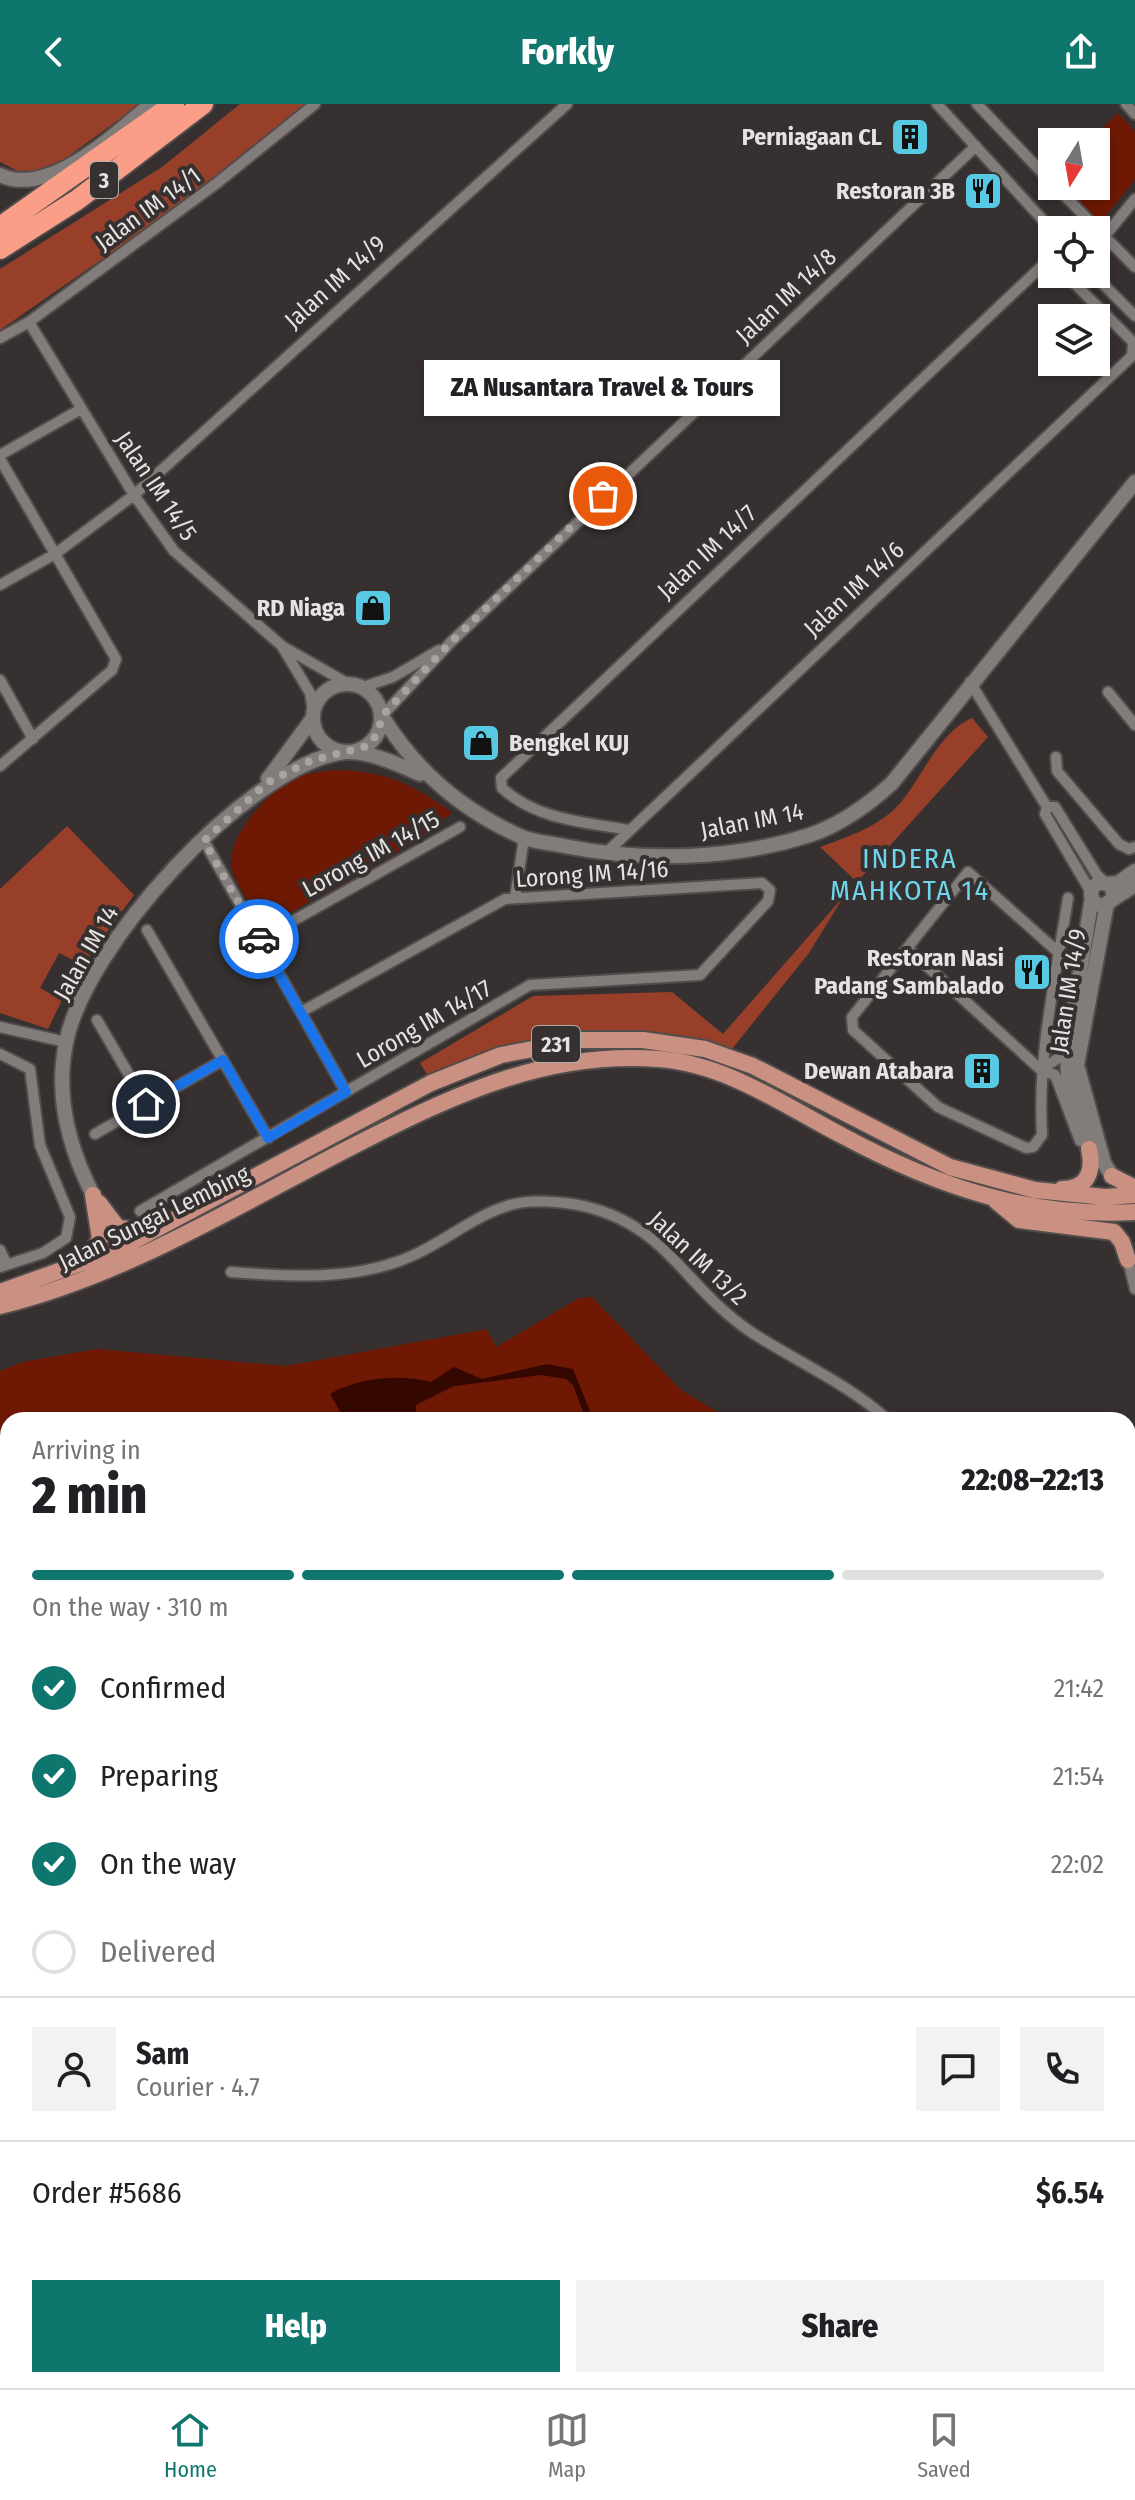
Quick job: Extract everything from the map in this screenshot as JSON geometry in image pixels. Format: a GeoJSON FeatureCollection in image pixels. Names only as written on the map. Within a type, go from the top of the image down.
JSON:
{"type":"FeatureCollection","features":[{"type":"Feature","properties":{"kind":"highway","name":"3"},"geometry":{"type":"LineString","coordinates":[[0,227],[174,104]]}},
{"type":"Feature","properties":{"kind":"highway","name":"3"},"geometry":{"type":"LineString","coordinates":[[0,249],[77,200],[203,104]]}},
{"type":"Feature","properties":{"kind":"main road","name":"Jalan Sungai Lembing"},"geometry":{"type":"LineString","coordinates":[[0,1292],[77,1266],[154,1229],[431,1083],[501,1055],[581,1040],[643,1040],[705,1049],[753,1066],[950,1167],[1017,1187],[1105,1197],[1135,1195]]}},
{"type":"Feature","properties":{"kind":"main road","name":"Jalan Sungai Lembing"},"geometry":{"type":"LineString","coordinates":[[0,1306],[64,1289],[121,1265],[437,1103],[503,1076],[577,1060],[661,1059],[734,1078],[941,1184],[994,1199],[1096,1214],[1135,1212]]}},
{"type":"Feature","properties":{"kind":"main road"},"geometry":{"type":"LineString","coordinates":[[1017,1187],[1078,1187],[1091,1170],[1089,1149]]}},
{"type":"Feature","properties":{"kind":"main road"},"geometry":{"type":"LineString","coordinates":[[1112,1176],[1135,1188]]}},
{"type":"Feature","properties":{"kind":"main road"},"geometry":{"type":"LineString","coordinates":[[93,1195],[118,1228],[133,1232],[154,1229]]}},
{"type":"Feature","properties":{"kind":"main road"},"geometry":{"type":"LineString","coordinates":[[77,1266],[94,1252],[100,1239],[93,1195]]}},
{"type":"Feature","properties":{"kind":"main road"},"geometry":{"type":"LineString","coordinates":[[994,1199],[1019,1220],[1114,1232],[1131,1256]]}},
{"type":"Feature","properties":{"kind":"street"},"geometry":{"type":"LineString","coordinates":[[1,177],[23,182],[45,178],[151,104]]}},
{"type":"Feature","properties":{"kind":"street","name":"Jalan IM 14/1"},"geometry":{"type":"LineString","coordinates":[[0,338],[29,322],[217,183],[315,104]]}},
{"type":"Feature","properties":{"kind":"street","name":"Jalan IM 14/9"},"geometry":{"type":"LineString","coordinates":[[0,585],[55,554],[134,495],[567,104]]}},
{"type":"Feature","properties":{"kind":"street"},"geometry":{"type":"LineString","coordinates":[[937,104],[1039,216]]}},
{"type":"Feature","properties":{"kind":"street"},"geometry":{"type":"LineString","coordinates":[[977,104],[1038,169]]}},
{"type":"Feature","properties":{"kind":"street"},"geometry":{"type":"LineString","coordinates":[[1126,104],[1135,114]]}},
{"type":"Feature","properties":{"kind":"street","name":"Jalan IM 14/8"},"geometry":{"type":"LineString","coordinates":[[382,716],[451,642],[976,146]]}},
{"type":"Feature","properties":{"kind":"street"},"geometry":{"type":"LineString","coordinates":[[1110,230],[1135,199]]}},
{"type":"Feature","properties":{"kind":"street"},"geometry":{"type":"LineString","coordinates":[[1065,200],[1079,216]]}},
{"type":"Feature","properties":{"kind":"street"},"geometry":{"type":"LineString","coordinates":[[1110,249],[1135,267]]}},
{"type":"Feature","properties":{"kind":"street","name":"Jalan IM 14/7"},"geometry":{"type":"LineString","coordinates":[[629,830],[540,812],[502,788],[501,778],[946,353],[1038,270]]}},
{"type":"Feature","properties":{"kind":"street","name":"Jalan IM 14/6"},"geometry":{"type":"LineString","coordinates":[[606,853],[1132,356],[1133,342],[1079,288]]}},
{"type":"Feature","properties":{"kind":"street"},"geometry":{"type":"LineString","coordinates":[[1107,288],[1135,316]]}},
{"type":"Feature","properties":{"kind":"street","name":"Jalan IM 14/5"},"geometry":{"type":"LineString","coordinates":[[29,322],[134,495],[182,561],[282,646]]}},
{"type":"Feature","properties":{"kind":"street"},"geometry":{"type":"LineString","coordinates":[[0,766],[115,665],[114,653],[0,457],[81,409]]}},
{"type":"Feature","properties":{"kind":"street","name":"Jalan IM 14"},"geometry":{"type":"LineString","coordinates":[[430,778],[475,811],[524,838],[606,853],[656,856],[748,849],[812,834],[869,804],[892,783],[970,682],[1135,482]]}},
{"type":"Feature","properties":{"kind":"street","name":"Jalan IM 14/8"},"geometry":{"type":"LineString","coordinates":[[363,687],[393,677],[451,642]]}},
{"type":"Feature","properties":{"kind":"street"},"geometry":{"type":"LineString","coordinates":[[282,646],[347,683],[363,687],[375,697],[382,716],[402,748],[430,778]]}},
{"type":"Feature","properties":{"kind":"street"},"geometry":{"type":"LineString","coordinates":[[282,646],[310,693],[319,737],[330,747],[395,763],[430,778]]}},
{"type":"Feature","properties":{"kind":"street"},"geometry":{"type":"LineString","coordinates":[[0,680],[33,739]]}},
{"type":"Feature","properties":{"kind":"street"},"geometry":{"type":"LineString","coordinates":[[970,682],[1047,807],[1045,814],[1092,896],[1100,904],[1109,902],[1135,885]]}},
{"type":"Feature","properties":{"kind":"street"},"geometry":{"type":"LineString","coordinates":[[267,783],[326,691],[347,683]]}},
{"type":"Feature","properties":{"kind":"street"},"geometry":{"type":"LineString","coordinates":[[1108,692],[1135,725]]}},
{"type":"Feature","properties":{"kind":"street"},"geometry":{"type":"LineString","coordinates":[[267,783],[310,761],[359,750],[374,740],[382,716]]}},
{"type":"Feature","properties":{"kind":"street"},"geometry":{"type":"LineString","coordinates":[[1056,757],[1057,771],[1119,844],[1129,849],[1135,847]]}},
{"type":"Feature","properties":{"kind":"street","name":"Jalan IM 14"},"geometry":{"type":"LineString","coordinates":[[93,1195],[75,1154],[66,1122],[62,1077],[66,1042],[76,1009],[120,933],[156,886],[267,783]]}},
{"type":"Feature","properties":{"kind":"street"},"geometry":{"type":"LineString","coordinates":[[1047,807],[1055,807],[1097,875],[1113,893],[1109,902]]}},
{"type":"Feature","properties":{"kind":"street","name":"Lorong IM 14/15"},"geometry":{"type":"LineString","coordinates":[[259,940],[460,827]]}},
{"type":"Feature","properties":{"kind":"street"},"geometry":{"type":"LineString","coordinates":[[515,898],[524,838]]}},
{"type":"Feature","properties":{"kind":"street"},"geometry":{"type":"LineString","coordinates":[[204,841],[346,1092]]}},
{"type":"Feature","properties":{"kind":"street"},"geometry":{"type":"LineString","coordinates":[[1092,896],[1096,885],[1118,883],[1135,871]]}},
{"type":"Feature","properties":{"kind":"street"},"geometry":{"type":"LineString","coordinates":[[1059,953],[968,872],[852,1017],[853,1030],[938,1107],[1026,1148],[1039,1142],[1042,1135],[1041,1070],[1068,898]]}},
{"type":"Feature","properties":{"kind":"street","name":"Lorong IM 14/16"},"geometry":{"type":"LineString","coordinates":[[301,1012],[505,899],[757,883],[769,888],[768,901],[708,970]]}},
{"type":"Feature","properties":{"kind":"street","name":"Jalan IM 14/9"},"geometry":{"type":"LineString","coordinates":[[1089,1149],[1068,1076],[1067,1052],[1092,896]]}},
{"type":"Feature","properties":{"kind":"street","name":"Jalan IM 14/9"},"geometry":{"type":"LineString","coordinates":[[1109,902],[1077,1065],[1104,1163],[1112,1176]]}},
{"type":"Feature","properties":{"kind":"street"},"geometry":{"type":"LineString","coordinates":[[147,930],[268,1138]]}},
{"type":"Feature","properties":{"kind":"street"},"geometry":{"type":"LineString","coordinates":[[907,948],[1041,1070],[1055,1075],[1080,1141],[1089,1149]]}},
{"type":"Feature","properties":{"kind":"street","name":"Lorong IM 14/17"},"geometry":{"type":"LineString","coordinates":[[140,1211],[530,985],[693,977],[708,970]]}},
{"type":"Feature","properties":{"kind":"street"},"geometry":{"type":"LineString","coordinates":[[97,1020],[146,1104]]}},
{"type":"Feature","properties":{"kind":"street"},"geometry":{"type":"LineString","coordinates":[[0,1027],[66,1042]]}},
{"type":"Feature","properties":{"kind":"street"},"geometry":{"type":"LineString","coordinates":[[1041,1070],[1067,1052]]}},
{"type":"Feature","properties":{"kind":"street"},"geometry":{"type":"LineString","coordinates":[[0,1054],[23,1063],[32,1076],[33,1109],[40,1145],[71,1224],[66,1238],[43,1253],[3,1266],[0,1250]]}},
{"type":"Feature","properties":{"kind":"street"},"geometry":{"type":"LineString","coordinates":[[95,1134],[223,1060]]}},
{"type":"Feature","properties":{"kind":"street","name":"Jalan IM 13/2"},"geometry":{"type":"LineString","coordinates":[[231,1272],[279,1276],[348,1273],[386,1267],[508,1205],[543,1201],[579,1205],[616,1216],[644,1230],[730,1316],[858,1394],[879,1412]]}},
{"type":"Feature","properties":{"kind":"street"},"geometry":{"type":"LineString","coordinates":[[1131,1256],[1135,1289]]}},
{"type":"Feature","properties":{"kind":"shaded area"},"geometry":{"type":"Polygon","coordinates":[[[0,104],[140,104],[47,172],[22,173],[0,162],[0,104]]]}},
{"type":"Feature","properties":{"kind":"shaded area"},"geometry":{"type":"Polygon","coordinates":[[[240,104],[305,104],[173,210],[0,330],[0,269],[162,167],[240,104]]]}},
{"type":"Feature","properties":{"kind":"shaded area"},"geometry":{"type":"Polygon","coordinates":[[[1118,113],[1135,131],[1135,180],[1106,216],[1091,216],[1076,200],[1110,200],[1110,128],[1103,128],[1118,113]]]}},
{"type":"Feature","properties":{"kind":"shaded area"},"geometry":{"type":"Polygon","coordinates":[[[972,718],[988,737],[857,882],[820,847],[864,830],[893,811],[950,733],[972,718]]]}},
{"type":"Feature","properties":{"kind":"shaded area"},"geometry":{"type":"Polygon","coordinates":[[[334,770],[368,773],[397,781],[452,813],[402,849],[272,923],[260,921],[232,868],[233,849],[238,837],[265,800],[288,782],[307,774],[334,770]]]}},
{"type":"Feature","properties":{"kind":"shaded area"},"geometry":{"type":"Polygon","coordinates":[[[67,826],[134,895],[83,965],[59,953],[40,988],[62,1000],[48,1029],[0,1013],[0,889],[67,826]]]}},
{"type":"Feature","properties":{"kind":"shaded area"},"geometry":{"type":"Polygon","coordinates":[[[844,896],[809,953],[732,1049],[689,1038],[613,1031],[542,1040],[428,1076],[420,1063],[533,996],[672,992],[723,1034],[844,896]]]}},
{"type":"Feature","properties":{"kind":"shaded area"},"geometry":{"type":"Polygon","coordinates":[[[592,1297],[681,1390],[718,1412],[0,1412],[0,1371],[23,1362],[97,1349],[286,1366],[487,1329],[496,1347],[579,1298],[592,1297]]]}},
{"type":"Feature","properties":{"kind":"shaded area"},"geometry":{"type":"Polygon","coordinates":[[[547,1364],[573,1369],[590,1412],[583,1412],[573,1385],[566,1379],[541,1375],[454,1386],[416,1405],[416,1412],[340,1412],[330,1394],[354,1384],[380,1379],[406,1378],[431,1382],[454,1367],[482,1379],[547,1364]]]}},
{"type":"Feature","properties":{"kind":"way so far"},"geometry":{"type":"LineString","coordinates":[[259,939],[204,841],[267,783],[310,761],[359,750],[374,740],[382,716],[451,642],[603,496]]}},
{"type":"Feature","properties":{"kind":"place","name":"Perniagaan CL"},"geometry":{"type":"Point","coordinates":[910,137]}},
{"type":"Feature","properties":{"kind":"place","name":"Restoran 3B"},"geometry":{"type":"Point","coordinates":[983,191]}},
{"type":"Feature","properties":{"kind":"place","name":"ZA Nusantara Travel & Tours"},"geometry":{"type":"Point","coordinates":[603,496]}},
{"type":"Feature","properties":{"kind":"place","name":"RD Niaga"},"geometry":{"type":"Point","coordinates":[373,608]}},
{"type":"Feature","properties":{"kind":"place","name":"Bengkel KUJ"},"geometry":{"type":"Point","coordinates":[481,743]}},
{"type":"Feature","properties":{"kind":"place","name":"Restoran Nasi Padang Sambalado"},"geometry":{"type":"Point","coordinates":[1032,972]}},
{"type":"Feature","properties":{"kind":"place","name":"Dewan Atabara"},"geometry":{"type":"Point","coordinates":[982,1071]}},
{"type":"Feature","properties":{"kind":"district","name":"INDERA MAHKOTA 14"},"geometry":{"type":"Point","coordinates":[910,874]}},
{"type":"Feature","properties":{"kind":"route"},"geometry":{"type":"LineString","coordinates":[[146,1104],[223,1060],[268,1138],[346,1092],[259,939]]}}]}
